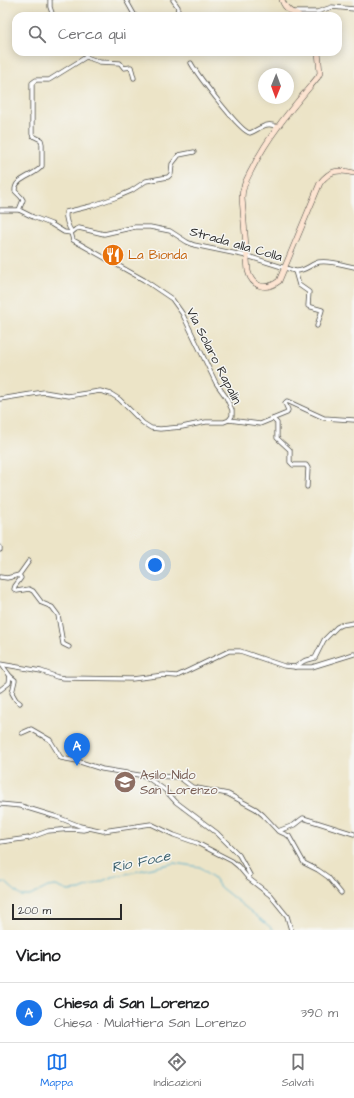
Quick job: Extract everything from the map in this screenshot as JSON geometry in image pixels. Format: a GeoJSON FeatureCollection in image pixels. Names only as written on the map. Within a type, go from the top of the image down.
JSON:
{"type":"FeatureCollection","features":[{"type":"Feature","properties":{"kind":"main road"},"geometry":{"type":"LineString","coordinates":[[282,0],[284,6],[292,12]]}},
{"type":"Feature","properties":{"kind":"main road"},"geometry":{"type":"LineString","coordinates":[[318,56],[320,73],[318,77],[262,148],[242,190],[249,277],[257,285],[263,287],[274,285],[279,282],[320,183],[330,173],[344,171],[354,173]]}},
{"type":"Feature","properties":{"kind":"street"},"geometry":{"type":"LineString","coordinates":[[50,0],[52,12]]}},
{"type":"Feature","properties":{"kind":"street"},"geometry":{"type":"LineString","coordinates":[[126,0],[133,12]]}},
{"type":"Feature","properties":{"kind":"street"},"geometry":{"type":"LineString","coordinates":[[173,0],[178,7],[177,12]]}},
{"type":"Feature","properties":{"kind":"street"},"geometry":{"type":"LineString","coordinates":[[292,12],[317,12],[332,7],[354,9]]}},
{"type":"Feature","properties":{"kind":"street"},"geometry":{"type":"LineString","coordinates":[[19,210],[23,200],[15,190],[16,184],[20,180],[33,174],[42,166],[41,140],[32,134],[32,83],[36,80],[49,80],[86,57],[100,62],[120,63],[124,68],[131,67],[134,78]]}},
{"type":"Feature","properties":{"kind":"street"},"geometry":{"type":"LineString","coordinates":[[191,62],[206,86],[245,132],[250,133],[266,125],[273,125],[277,128]]}},
{"type":"Feature","properties":{"kind":"street"},"geometry":{"type":"LineString","coordinates":[[72,232],[66,218],[66,212],[92,206],[131,191],[146,181],[168,177],[171,174],[172,164],[179,155],[194,152]]}},
{"type":"Feature","properties":{"kind":"street","name":"Strada alla Colla"},"geometry":{"type":"LineString","coordinates":[[0,210],[19,210],[33,218],[51,224],[64,232],[72,232],[79,228],[104,234],[135,227],[150,227],[170,231],[187,242],[201,247],[247,256],[296,272],[302,271],[314,264],[327,261],[354,267]]}},
{"type":"Feature","properties":{"kind":"street","name":"Via Solaro Rapalin"},"geometry":{"type":"LineString","coordinates":[[0,399],[44,392],[68,396],[100,391],[111,394],[119,399],[143,423],[155,429],[172,428],[197,423],[224,422],[229,420],[232,416],[232,410],[226,397],[216,383],[182,313],[172,299],[144,280],[73,240],[72,232]]}},
{"type":"Feature","properties":{"kind":"street"},"geometry":{"type":"LineString","coordinates":[[296,272],[299,285],[309,292],[308,306],[322,310],[317,326]]}},
{"type":"Feature","properties":{"kind":"street"},"geometry":{"type":"LineString","coordinates":[[229,420],[260,424],[287,412],[288,410],[285,402],[287,401],[324,418],[354,420]]}},
{"type":"Feature","properties":{"kind":"street"},"geometry":{"type":"LineString","coordinates":[[273,419],[277,423],[277,438],[290,450],[290,462],[293,465],[306,465],[308,468],[307,487]]}},
{"type":"Feature","properties":{"kind":"street"},"geometry":{"type":"LineString","coordinates":[[0,577],[7,578],[19,575],[29,561]]}},
{"type":"Feature","properties":{"kind":"street"},"geometry":{"type":"LineString","coordinates":[[19,575],[21,578],[14,586],[14,589],[18,591],[29,589],[33,590],[42,603],[52,607],[58,615],[63,644],[69,647]]}},
{"type":"Feature","properties":{"kind":"street"},"geometry":{"type":"LineString","coordinates":[[295,667],[304,661],[315,658],[324,640],[337,627],[354,623]]}},
{"type":"Feature","properties":{"kind":"street"},"geometry":{"type":"LineString","coordinates":[[1,664],[41,671],[58,677],[143,678],[177,676],[229,651],[240,651],[284,666],[295,667],[312,667],[354,654]]}},
{"type":"Feature","properties":{"kind":"street"},"geometry":{"type":"LineString","coordinates":[[1,664],[15,680],[12,693],[20,703]]}},
{"type":"Feature","properties":{"kind":"street"},"geometry":{"type":"LineString","coordinates":[[0,690],[9,683],[10,676]]}},
{"type":"Feature","properties":{"kind":"street"},"geometry":{"type":"LineString","coordinates":[[22,733],[31,729],[50,740],[61,758],[77,761],[102,769],[144,776],[178,777],[192,787],[228,794],[256,809],[278,831],[289,836],[304,864],[318,870],[342,893]]}},
{"type":"Feature","properties":{"kind":"street"},"geometry":{"type":"LineString","coordinates":[[144,776],[165,790],[190,814],[218,833],[239,855],[250,875],[248,878]]}},
{"type":"Feature","properties":{"kind":"street"},"geometry":{"type":"LineString","coordinates":[[0,804],[21,806],[88,828],[103,831],[151,824],[174,835],[197,843],[214,851],[238,866],[248,878],[263,889],[287,916],[291,930]]}},
{"type":"Feature","properties":{"kind":"street"},"geometry":{"type":"LineString","coordinates":[[278,831],[294,825],[303,818],[354,834]]}},
{"type":"Feature","properties":{"kind":"street"},"geometry":{"type":"LineString","coordinates":[[0,842],[29,838],[48,832],[72,829],[83,830],[88,828]]}},
{"type":"Feature","properties":{"kind":"waterway","name":"Rio Foce"},"geometry":{"type":"LineString","coordinates":[[0,883],[5,882],[21,896],[30,896],[48,887],[56,886],[68,891],[80,890],[112,877],[174,863],[200,867],[214,878],[220,887],[274,930]]}},
{"type":"Feature","properties":{"kind":"place","name":"La Bionda"},"geometry":{"type":"Point","coordinates":[113,255]}},
{"type":"Feature","properties":{"kind":"place","name":"Chiesa di San Lorenzo"},"geometry":{"type":"Point","coordinates":[77,766]}},
{"type":"Feature","properties":{"kind":"place","name":"Asilo Nido San Lorenzo"},"geometry":{"type":"Point","coordinates":[125,782]}}]}
